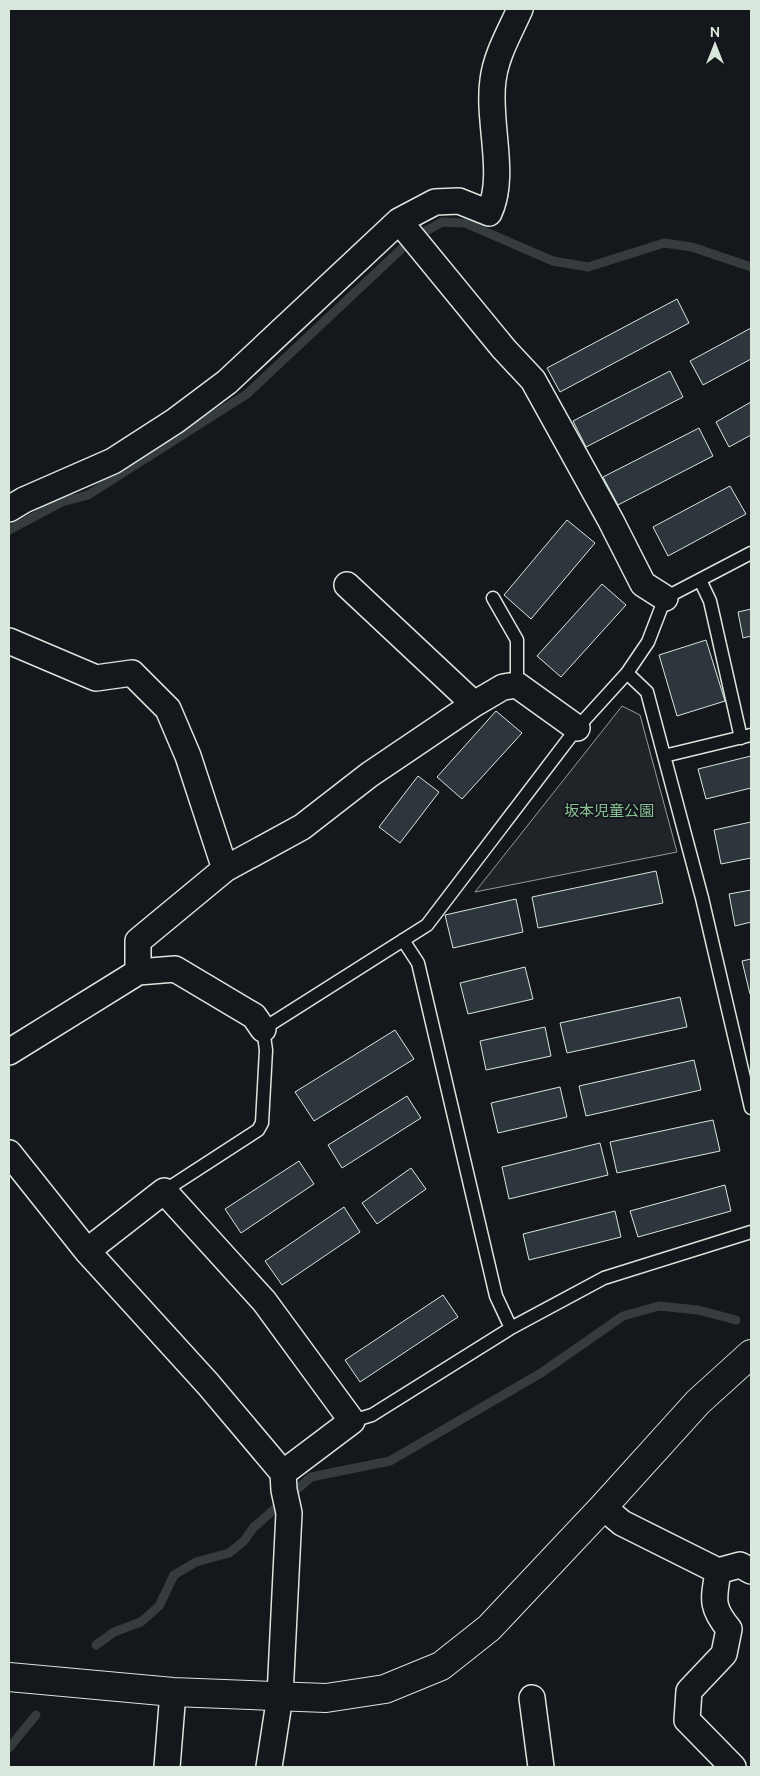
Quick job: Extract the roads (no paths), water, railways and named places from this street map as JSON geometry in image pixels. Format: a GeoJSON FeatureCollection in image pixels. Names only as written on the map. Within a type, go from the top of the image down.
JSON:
{"type":"FeatureCollection","features":[{"type":"Feature","properties":{"kind":"street"},"geometry":{"type":"LineString","coordinates":[[9,509],[24,500],[113,461],[174,421],[220,387],[398,221],[435,202],[459,202],[489,213],[493,205],[497,182],[491,108],[493,80],[499,57],[520,9]]}},
{"type":"Feature","properties":{"kind":"street"},"geometry":{"type":"LineString","coordinates":[[398,221],[504,349],[533,380],[611,521],[643,584],[665,598]]}},
{"type":"Feature","properties":{"kind":"street"},"geometry":{"type":"LineString","coordinates":[[347,585],[474,704]]}},
{"type":"Feature","properties":{"kind":"street"},"geometry":{"type":"LineString","coordinates":[[9,641],[96,678],[132,673],[168,709],[188,756],[225,869]]}},
{"type":"Feature","properties":{"kind":"street"},"geometry":{"type":"LineString","coordinates":[[138,972],[138,941],[225,869],[302,827],[368,775],[474,704],[503,687],[517,685],[577,728]]}},
{"type":"Feature","properties":{"kind":"street"},"geometry":{"type":"LineString","coordinates":[[9,1052],[138,972],[175,969],[254,1016],[263,1029]]}},
{"type":"Feature","properties":{"kind":"street"},"geometry":{"type":"LineString","coordinates":[[9,1153],[87,1251],[208,1384],[285,1490],[289,1513],[280,1696],[269,1767]]}},
{"type":"Feature","properties":{"kind":"street"},"geometry":{"type":"LineString","coordinates":[[87,1251],[164,1191],[264,1301],[352,1421],[285,1490]]}},
{"type":"Feature","properties":{"kind":"street"},"geometry":{"type":"LineString","coordinates":[[9,1677],[173,1692],[326,1698],[385,1689],[440,1666],[489,1628],[603,1507],[698,1402],[751,1354]]}},
{"type":"Feature","properties":{"kind":"street"},"geometry":{"type":"LineString","coordinates":[[603,1507],[622,1523],[718,1571],[740,1565],[751,1570]]}},
{"type":"Feature","properties":{"kind":"street"},"geometry":{"type":"LineString","coordinates":[[718,1571],[714,1596],[717,1614],[729,1629],[724,1654],[689,1691],[687,1720],[733,1767]]}},
{"type":"Feature","properties":{"kind":"street"},"geometry":{"type":"LineString","coordinates":[[166,1767],[173,1692]]}},
{"type":"Feature","properties":{"kind":"street"},"geometry":{"type":"LineString","coordinates":[[532,1698],[541,1767]]}},
{"type":"Feature","properties":{"kind":"lane"},"geometry":{"type":"LineString","coordinates":[[164,1191],[258,1130],[262,1123],[266,1050],[263,1029],[427,925],[577,728],[627,673],[648,642],[665,598],[751,552]]}},
{"type":"Feature","properties":{"kind":"lane"},"geometry":{"type":"LineString","coordinates":[[664,756],[746,736],[710,601],[700,580]]}},
{"type":"Feature","properties":{"kind":"lane"},"geometry":{"type":"LineString","coordinates":[[493,598],[517,640],[517,685]]}},
{"type":"Feature","properties":{"kind":"lane"},"geometry":{"type":"LineString","coordinates":[[627,673],[647,692],[702,898],[751,1108]]}},
{"type":"Feature","properties":{"kind":"lane"},"geometry":{"type":"LineString","coordinates":[[403,940],[418,962],[496,1296],[511,1328]]}},
{"type":"Feature","properties":{"kind":"lane"},"geometry":{"type":"LineString","coordinates":[[352,1421],[372,1415],[511,1328],[604,1278],[751,1232]]}},
{"type":"Feature","properties":{"kind":"waterway"},"geometry":{"type":"LineString","coordinates":[[9,530],[62,502],[88,495],[247,394],[412,239],[442,222],[465,223],[553,261],[588,267],[664,243],[692,247],[751,267]]}},
{"type":"Feature","properties":{"kind":"waterway"},"geometry":{"type":"LineString","coordinates":[[96,1645],[114,1632],[141,1622],[159,1606],[174,1575],[196,1562],[229,1553],[244,1541],[253,1528],[311,1477],[390,1461],[541,1373],[623,1316],[659,1306],[698,1310],[736,1320]]}},
{"type":"Feature","properties":{"kind":"waterway"},"geometry":{"type":"LineString","coordinates":[[9,1748],[36,1715]]}},
{"type":"Feature","properties":{"kind":"park label","name":"坂本児童公園"},"geometry":{"type":"Point","coordinates":[609,810]}}]}
